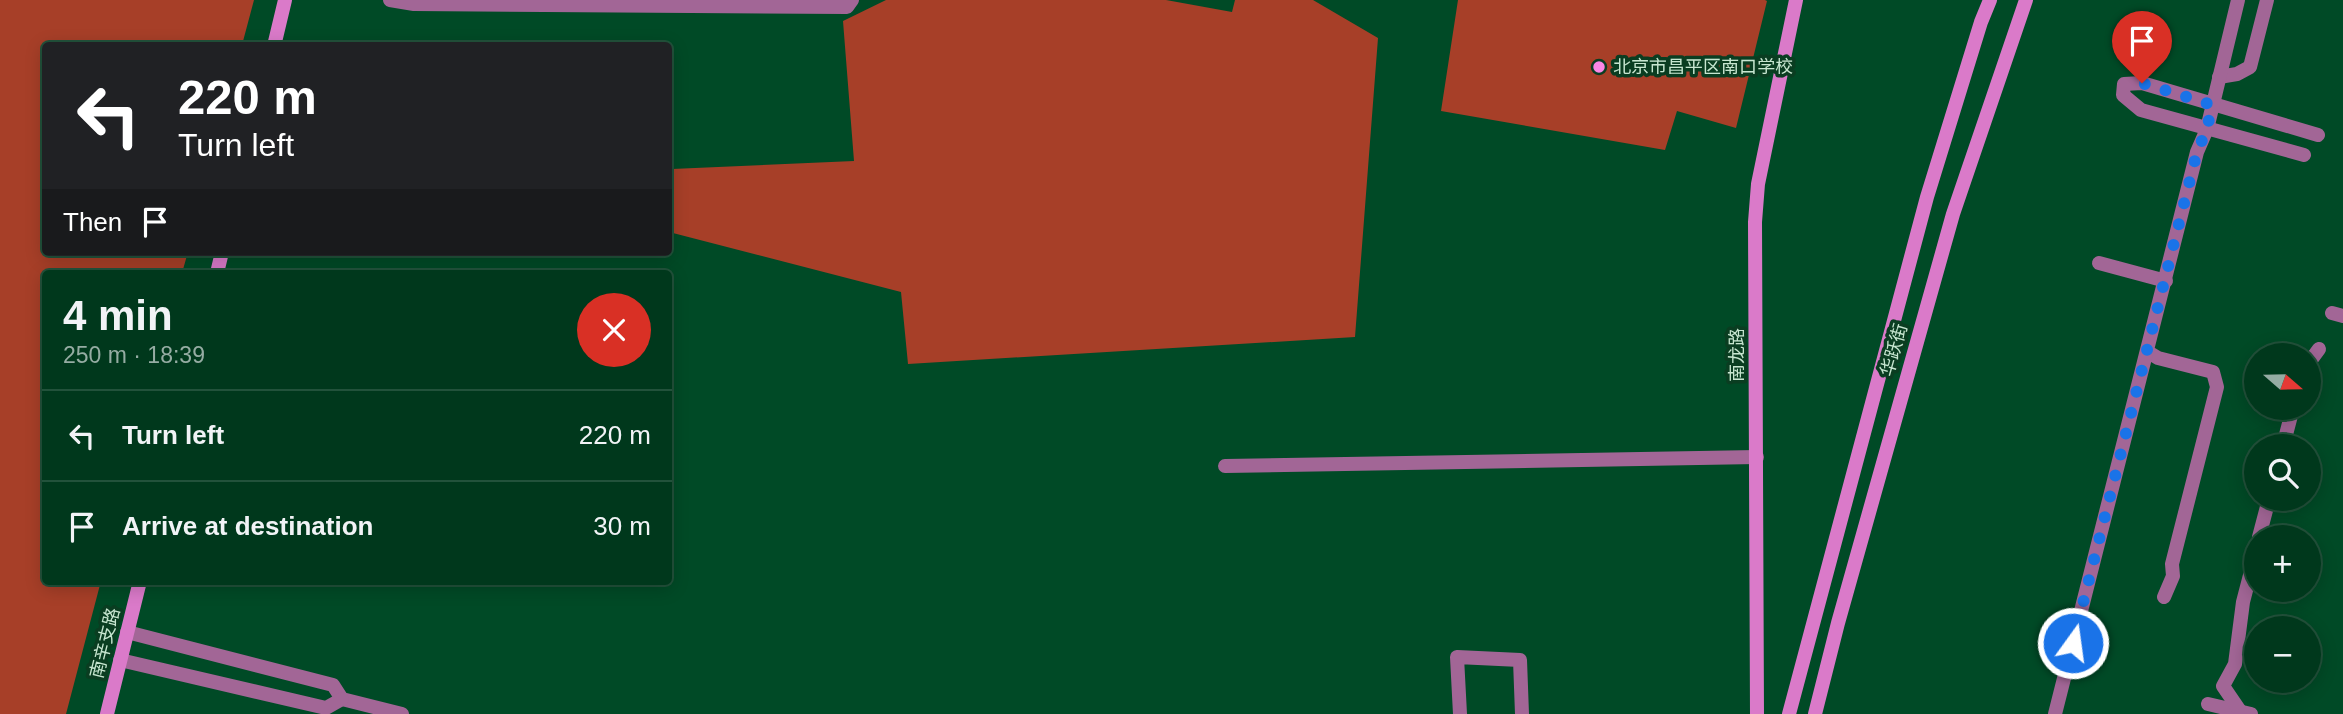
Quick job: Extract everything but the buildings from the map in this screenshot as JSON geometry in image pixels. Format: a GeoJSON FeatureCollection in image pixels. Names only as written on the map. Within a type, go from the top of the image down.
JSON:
{"type":"FeatureCollection","features":[{"type":"Feature","properties":{"kind":"street"},"geometry":{"type":"LineString","coordinates":[[275,42],[285,0]]}},
{"type":"Feature","properties":{"kind":"street"},"geometry":{"type":"LineString","coordinates":[[390,0],[414,4],[833,7],[847,7],[852,0]]}},
{"type":"Feature","properties":{"kind":"street","name":"南龙路"},"geometry":{"type":"LineString","coordinates":[[1757,714],[1757,200],[1796,0]]}},
{"type":"Feature","properties":{"kind":"street","name":"华跃街"},"geometry":{"type":"LineString","coordinates":[[1789,714],[1927,197],[1990,0]]}},
{"type":"Feature","properties":{"kind":"street","name":"华跃街"},"geometry":{"type":"LineString","coordinates":[[1815,714],[1953,214],[2026,0]]}},
{"type":"Feature","properties":{"kind":"street"},"geometry":{"type":"LineString","coordinates":[[2055,714],[2238,0]]}},
{"type":"Feature","properties":{"kind":"street"},"geometry":{"type":"LineString","coordinates":[[2219,77],[2237,74],[2249,67],[2267,0]]}},
{"type":"Feature","properties":{"kind":"street"},"geometry":{"type":"LineString","coordinates":[[2304,155],[2141,110],[2123,95],[2124,83],[2142,83],[2318,135]]}},
{"type":"Feature","properties":{"kind":"street"},"geometry":{"type":"LineString","coordinates":[[2099,263],[2165,281]]}},
{"type":"Feature","properties":{"kind":"street"},"geometry":{"type":"LineString","coordinates":[[2148,352],[2158,358],[2213,372],[2217,387],[2172,564],[2174,576],[2164,597]]}},
{"type":"Feature","properties":{"kind":"street"},"geometry":{"type":"LineString","coordinates":[[1225,466],[1757,457]]}},
{"type":"Feature","properties":{"kind":"street","name":"南辛支路"},"geometry":{"type":"LineString","coordinates":[[107,714],[139,585]]}},
{"type":"Feature","properties":{"kind":"street"},"geometry":{"type":"LineString","coordinates":[[2236,712],[2223,686],[2235,664],[2244,599]]}},
{"type":"Feature","properties":{"kind":"street"},"geometry":{"type":"LineString","coordinates":[[127,632],[333,685],[342,699],[402,714]]}},
{"type":"Feature","properties":{"kind":"street"},"geometry":{"type":"LineString","coordinates":[[1460,714],[1457,657],[1520,660],[1522,714]]}},
{"type":"Feature","properties":{"kind":"street"},"geometry":{"type":"LineString","coordinates":[[120,660],[326,708],[342,699]]}},
{"type":"Feature","properties":{"kind":"street"},"geometry":{"type":"LineString","coordinates":[[2208,704],[2236,712]]}},
{"type":"Feature","properties":{"kind":"shaded area"},"geometry":{"type":"Polygon","coordinates":[[[0,0],[254,0],[243,42],[42,42],[42,256],[187,256],[183,270],[42,270],[42,585],[100,585],[66,714],[0,714],[0,0]]]}},
{"type":"Feature","properties":{"kind":"shaded area"},"geometry":{"type":"Polygon","coordinates":[[[886,0],[1166,0],[1232,12],[1235,0],[1313,0],[1378,38],[1355,337],[908,364],[901,292],[672,233],[672,169],[854,161],[843,21],[886,0]]]}},
{"type":"Feature","properties":{"kind":"shaded area","name":"北京市昌平区南口学校"},"geometry":{"type":"Polygon","coordinates":[[[1458,0],[1767,1],[1736,128],[1677,111],[1665,150],[1441,111],[1458,0]]]}},
{"type":"Feature","properties":{"kind":"place","name":"北京市昌平区南口学校"},"geometry":{"type":"Point","coordinates":[1599,67]}},
{"type":"Feature","properties":{"kind":"route"},"geometry":{"type":"LineString","coordinates":[[2073,643],[2197,152],[2207,129],[2212,105],[2142,83]]}}]}
